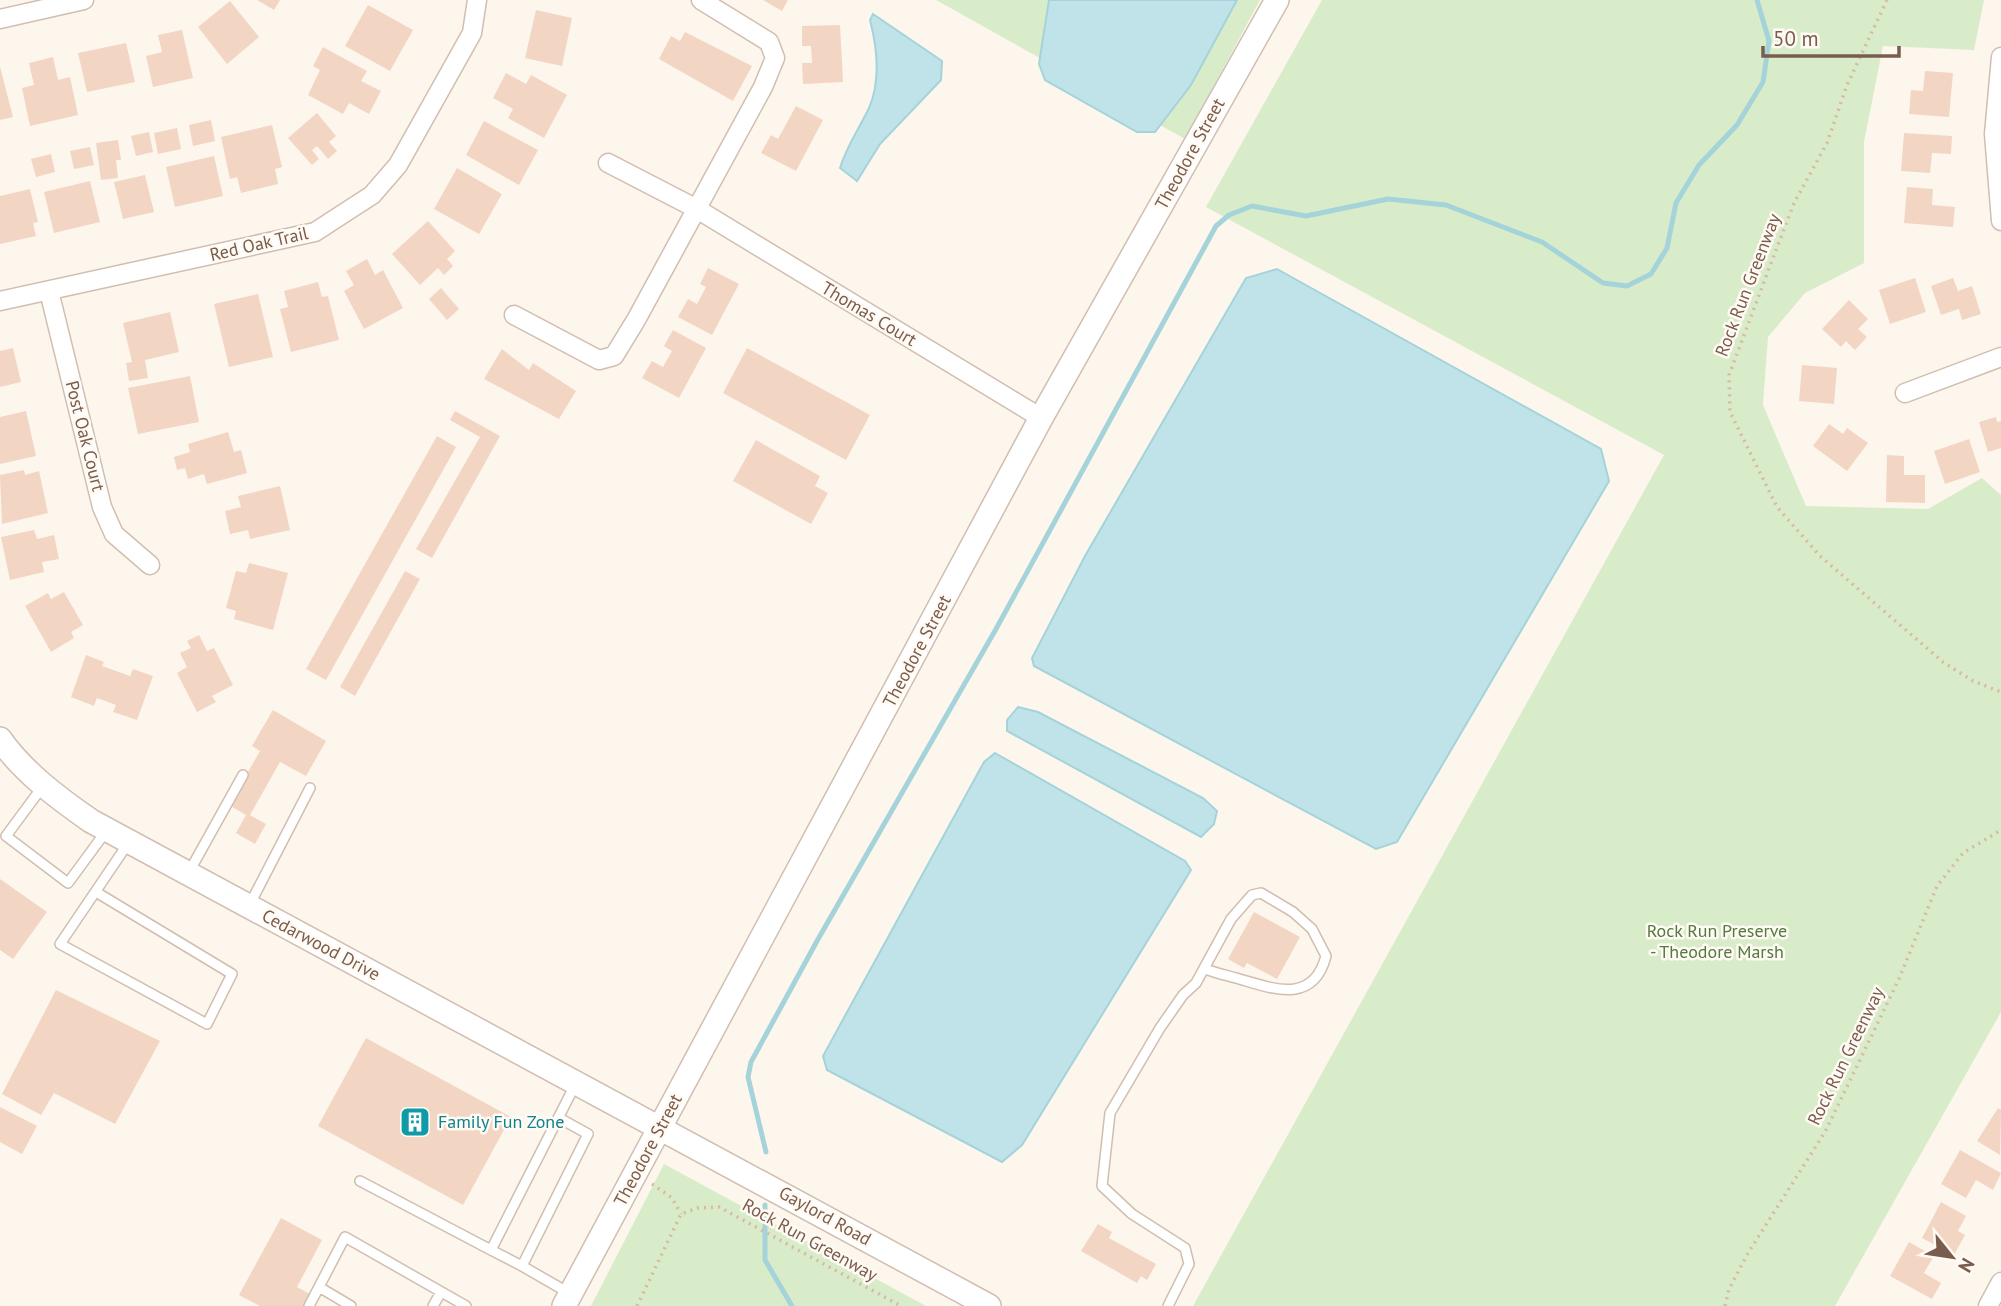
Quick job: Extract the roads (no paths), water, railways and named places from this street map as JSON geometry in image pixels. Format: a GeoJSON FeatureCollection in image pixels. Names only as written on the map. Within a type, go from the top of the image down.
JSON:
{"type":"FeatureCollection","features":[{"type":"Feature","properties":{"kind":"street"},"geometry":{"type":"LineString","coordinates":[[0,19],[84,0]]}},
{"type":"Feature","properties":{"kind":"street","name":"Red Oak Trail"},"geometry":{"type":"LineString","coordinates":[[0,301],[315,232],[348,213],[372,195],[398,165],[472,33],[477,0]]}},
{"type":"Feature","properties":{"kind":"street"},"geometry":{"type":"LineString","coordinates":[[514,315],[599,360],[614,356],[764,88],[775,58],[769,42],[701,0]]}},
{"type":"Feature","properties":{"kind":"street","name":"Theodore Street"},"geometry":{"type":"LineString","coordinates":[[568,1300],[1041,418],[1277,0]]}},
{"type":"Feature","properties":{"kind":"street"},"geometry":{"type":"LineString","coordinates":[[2001,57],[1998,134],[2001,221]]}},
{"type":"Feature","properties":{"kind":"street","name":"Thomas Court"},"geometry":{"type":"LineString","coordinates":[[608,163],[696,209],[1041,418]]}},
{"type":"Feature","properties":{"kind":"street","name":"Post Oak Court"},"geometry":{"type":"LineString","coordinates":[[49,291],[102,507],[114,534],[150,565]]}},
{"type":"Feature","properties":{"kind":"street"},"geometry":{"type":"LineString","coordinates":[[1905,393],[2001,357]]}},
{"type":"Feature","properties":{"kind":"street","name":"Cedarwood Drive"},"geometry":{"type":"LineString","coordinates":[[3,752],[107,830],[661,1127]]}},
{"type":"Feature","properties":{"kind":"street","name":"Gaylord Road"},"geometry":{"type":"LineString","coordinates":[[661,1127],[989,1306]]}},
{"type":"Feature","properties":{"kind":"street"},"geometry":{"type":"LineString","coordinates":[[1988,1306],[2001,1282]]}},
{"type":"Feature","properties":{"kind":"lane"},"geometry":{"type":"LineString","coordinates":[[188,873],[243,775]]}},
{"type":"Feature","properties":{"kind":"lane"},"geometry":{"type":"LineString","coordinates":[[44,785],[6,836],[68,883],[107,830]]}},
{"type":"Feature","properties":{"kind":"lane"},"geometry":{"type":"LineString","coordinates":[[249,906],[310,788]]}},
{"type":"Feature","properties":{"kind":"lane"},"geometry":{"type":"LineString","coordinates":[[96,892],[232,974],[206,1024],[60,944],[130,842]]}},
{"type":"Feature","properties":{"kind":"lane"},"geometry":{"type":"LineString","coordinates":[[1168,1306],[1189,1264],[1189,1256],[1185,1248],[1132,1214],[1102,1186],[1106,1136],[1111,1113],[1138,1064],[1183,995],[1196,984],[1231,919],[1252,895],[1261,893],[1293,912],[1312,929],[1326,956],[1322,970],[1313,981],[1292,990],[1273,990],[1205,969]]}},
{"type":"Feature","properties":{"kind":"lane"},"geometry":{"type":"LineString","coordinates":[[491,1250],[577,1082]]}},
{"type":"Feature","properties":{"kind":"lane"},"geometry":{"type":"LineString","coordinates":[[523,1266],[588,1134],[559,1118]]}},
{"type":"Feature","properties":{"kind":"lane"},"geometry":{"type":"LineString","coordinates":[[360,1181],[523,1266],[568,1300]]}},
{"type":"Feature","properties":{"kind":"lane"},"geometry":{"type":"LineString","coordinates":[[309,1306],[345,1237],[466,1306]]}},
{"type":"Feature","properties":{"kind":"lane"},"geometry":{"type":"LineString","coordinates":[[319,1287],[351,1306]]}},
{"type":"Feature","properties":{"kind":"lane"},"geometry":{"type":"LineString","coordinates":[[433,1306],[441,1292]]}},
{"type":"Feature","properties":{"kind":"water"},"geometry":{"type":"Polygon","coordinates":[[[1049,0],[1237,0],[1191,85],[1155,132],[1137,132],[1045,80],[1039,64],[1049,0]]]}},
{"type":"Feature","properties":{"kind":"water"},"geometry":{"type":"Polygon","coordinates":[[[873,14],[942,61],[941,80],[880,144],[857,181],[840,168],[873,97],[876,52],[870,20],[873,14]]]}},
{"type":"Feature","properties":{"kind":"water"},"geometry":{"type":"Polygon","coordinates":[[[1277,269],[1601,449],[1609,481],[1397,842],[1376,849],[1034,666],[1032,658],[1085,556],[1246,278],[1277,269]]]}},
{"type":"Feature","properties":{"kind":"water"},"geometry":{"type":"Polygon","coordinates":[[[1018,707],[1038,712],[1203,798],[1217,811],[1214,824],[1201,837],[1007,731],[1007,720],[1018,707]]]}},
{"type":"Feature","properties":{"kind":"water"},"geometry":{"type":"Polygon","coordinates":[[[995,753],[1185,861],[1191,870],[1022,1145],[1002,1162],[827,1070],[823,1056],[984,762],[995,753]]]}},
{"type":"Feature","properties":{"kind":"waterway"},"geometry":{"type":"LineString","coordinates":[[766,1152],[748,1077],[751,1062],[817,941],[996,629],[1216,226],[1229,215],[1252,206],[1306,216],[1388,199],[1446,205],[1542,242],[1603,283],[1627,286],[1651,274],[1667,248],[1676,203],[1699,165],[1737,125],[1763,82],[1769,41],[1757,0]]}},
{"type":"Feature","properties":{"kind":"waterway"},"geometry":{"type":"LineString","coordinates":[[765,1205],[765,1260],[792,1306]]}},
{"type":"Feature","properties":{"kind":"place","name":"Family Fun Zone"},"geometry":{"type":"Point","coordinates":[415,1122]}},
{"type":"Feature","properties":{"kind":"park label","name":"Rock Run Preserve - Theodore Marsh"},"geometry":{"type":"Point","coordinates":[1717,941]}}]}
